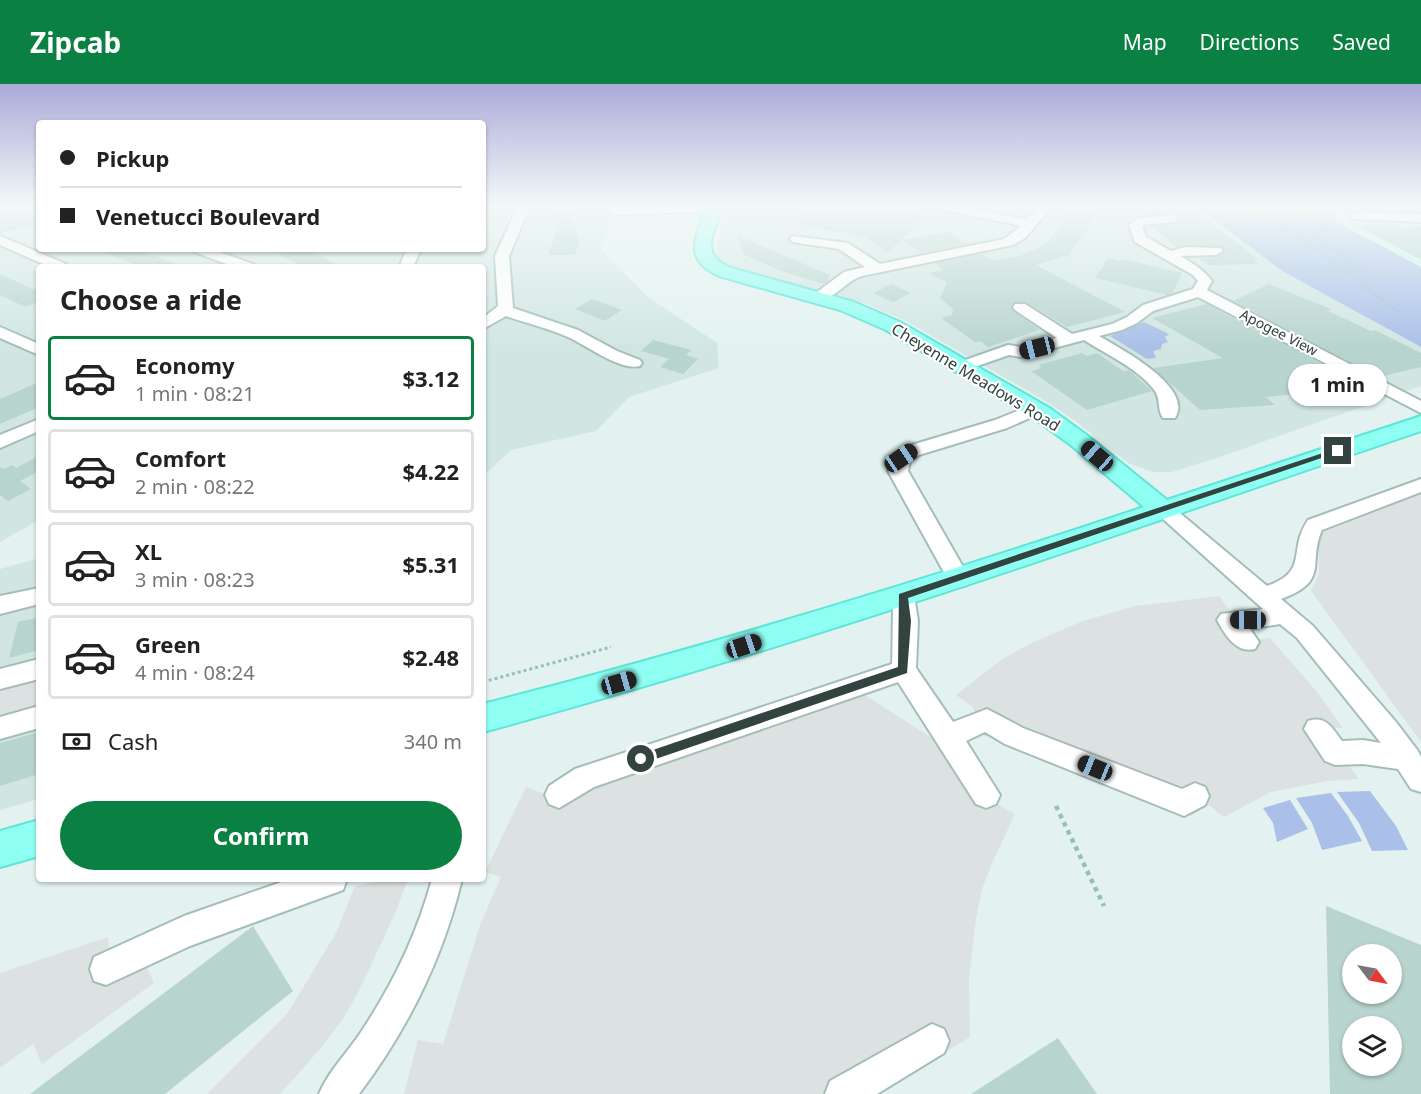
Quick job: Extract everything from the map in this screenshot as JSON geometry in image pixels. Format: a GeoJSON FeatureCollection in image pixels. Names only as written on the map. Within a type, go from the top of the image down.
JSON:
{"type":"FeatureCollection","features":[{"type":"Feature","properties":{"kind":"main road","name":"Cheyenne Meadows Road"},"geometry":{"type":"LineString","coordinates":[[704,253],[707,262],[725,272],[818,298],[875,317],[1035,409],[1080,441],[1162,509]]}},
{"type":"Feature","properties":{"kind":"main road"},"geometry":{"type":"LineString","coordinates":[[486,717],[687,664],[959,579],[1421,423]]}},
{"type":"Feature","properties":{"kind":"main road"},"geometry":{"type":"LineString","coordinates":[[0,849],[36,839]]}},
{"type":"Feature","properties":{"kind":"street"},"geometry":{"type":"LineString","coordinates":[[30,253],[54,264]]}},
{"type":"Feature","properties":{"kind":"street"},"geometry":{"type":"LineString","coordinates":[[210,253],[240,264]]}},
{"type":"Feature","properties":{"kind":"street"},"geometry":{"type":"LineString","coordinates":[[486,322],[506,307],[503,253]]}},
{"type":"Feature","properties":{"kind":"street"},"geometry":{"type":"LineString","coordinates":[[854,253],[877,268]]}},
{"type":"Feature","properties":{"kind":"street"},"geometry":{"type":"LineString","coordinates":[[818,298],[849,275],[955,253]]}},
{"type":"Feature","properties":{"kind":"street"},"geometry":{"type":"LineString","coordinates":[[971,371],[1020,357],[1021,352],[1127,323],[1155,305],[1199,292],[1204,285],[1203,276],[1167,253]]}},
{"type":"Feature","properties":{"kind":"street"},"geometry":{"type":"LineString","coordinates":[[1171,255],[1178,253]]}},
{"type":"Feature","properties":{"kind":"street","name":"Apogee View"},"geometry":{"type":"LineString","coordinates":[[1199,292],[1421,408]]}},
{"type":"Feature","properties":{"kind":"street"},"geometry":{"type":"LineString","coordinates":[[1020,307],[1151,379],[1168,400],[1169,414]]}},
{"type":"Feature","properties":{"kind":"street"},"geometry":{"type":"LineString","coordinates":[[503,310],[572,333],[611,354],[634,363]]}},
{"type":"Feature","properties":{"kind":"street"},"geometry":{"type":"LineString","coordinates":[[0,332],[36,349]]}},
{"type":"Feature","properties":{"kind":"street"},"geometry":{"type":"LineString","coordinates":[[959,579],[898,471],[901,458],[912,451],[1001,424],[1035,409]]}},
{"type":"Feature","properties":{"kind":"street"},"geometry":{"type":"LineString","coordinates":[[0,442],[36,425]]}},
{"type":"Feature","properties":{"kind":"street"},"geometry":{"type":"LineString","coordinates":[[1264,596],[1288,587],[1304,573],[1307,566],[1307,538],[1316,525],[1421,485]]}},
{"type":"Feature","properties":{"kind":"street","name":"Cheyenne Meadows Road"},"geometry":{"type":"LineString","coordinates":[[1162,509],[1286,614],[1341,673],[1414,770]]}},
{"type":"Feature","properties":{"kind":"street"},"geometry":{"type":"LineString","coordinates":[[903,596],[906,621],[904,670],[986,795]]}},
{"type":"Feature","properties":{"kind":"street"},"geometry":{"type":"LineString","coordinates":[[0,605],[36,597]]}},
{"type":"Feature","properties":{"kind":"street"},"geometry":{"type":"LineString","coordinates":[[1247,642],[1228,620],[1248,620],[1286,614]]}},
{"type":"Feature","properties":{"kind":"street"},"geometry":{"type":"LineString","coordinates":[[0,679],[36,670]]}},
{"type":"Feature","properties":{"kind":"street"},"geometry":{"type":"LineString","coordinates":[[559,795],[585,778],[904,670]]}},
{"type":"Feature","properties":{"kind":"street"},"geometry":{"type":"LineString","coordinates":[[0,728],[36,718]]}},
{"type":"Feature","properties":{"kind":"street"},"geometry":{"type":"LineString","coordinates":[[949,737],[969,726],[987,720],[1014,736],[1184,803],[1195,796]]}},
{"type":"Feature","properties":{"kind":"street"},"geometry":{"type":"LineString","coordinates":[[1317,729],[1335,753],[1362,752],[1414,770]]}},
{"type":"Feature","properties":{"kind":"street"},"geometry":{"type":"LineString","coordinates":[[106,969],[184,932],[324,882]]}},
{"type":"Feature","properties":{"kind":"street"},"geometry":{"type":"LineString","coordinates":[[338,1094],[380,1036],[406,990],[429,944],[446,882]]}},
{"type":"Feature","properties":{"kind":"street"},"geometry":{"type":"LineString","coordinates":[[843,1094],[932,1041]]}},
{"type":"Feature","properties":{"kind":"path"},"geometry":{"type":"LineString","coordinates":[[1265,253],[1290,271],[1343,269],[1364,271],[1339,253]]}},
{"type":"Feature","properties":{"kind":"path"},"geometry":{"type":"LineString","coordinates":[[1322,253],[1402,315]]}},
{"type":"Feature","properties":{"kind":"path"},"geometry":{"type":"LineString","coordinates":[[486,681],[611,646]]}},
{"type":"Feature","properties":{"kind":"path"},"geometry":{"type":"LineString","coordinates":[[1056,806],[1104,906]]}},
{"type":"Feature","properties":{"kind":"shaded area"},"geometry":{"type":"Polygon","coordinates":[[[0,253],[604,253],[648,297],[717,343],[719,368],[629,397],[596,431],[511,450],[486,473],[486,264],[36,264],[36,522],[0,542],[0,253]]]}},
{"type":"Feature","properties":{"kind":"shaded area"},"geometry":{"type":"Polygon","coordinates":[[[717,253],[1258,253],[1282,271],[1421,347],[1421,386],[1217,458],[1172,472],[1153,472],[1128,463],[1074,420],[1042,399],[904,320],[864,303],[739,269],[725,264],[717,253]]]}},
{"type":"Feature","properties":{"kind":"shaded area"},"geometry":{"type":"Polygon","coordinates":[[[1258,253],[1395,253],[1421,267],[1421,347],[1282,271],[1258,253]]]}},
{"type":"Feature","properties":{"kind":"shaded area"},"geometry":{"type":"Polygon","coordinates":[[[1395,253],[1421,253],[1421,267],[1395,253]]]}},
{"type":"Feature","properties":{"kind":"shaded area"},"geometry":{"type":"Polygon","coordinates":[[[1144,322],[1169,334],[1165,337],[1168,342],[1162,344],[1161,349],[1153,351],[1156,358],[1147,359],[1110,336],[1144,322]]]}},
{"type":"Feature","properties":{"kind":"shaded area"},"geometry":{"type":"Polygon","coordinates":[[[1421,494],[1421,742],[1311,591],[1319,574],[1319,541],[1324,531],[1421,494]]]}},
{"type":"Feature","properties":{"kind":"shaded area"},"geometry":{"type":"Polygon","coordinates":[[[36,559],[36,800],[0,810],[0,569],[36,559]]]}},
{"type":"Feature","properties":{"kind":"shaded area"},"geometry":{"type":"Polygon","coordinates":[[[1219,596],[1252,640],[1270,638],[1318,693],[1343,728],[1322,728],[1359,779],[1327,781],[1271,792],[1224,817],[1209,805],[1191,816],[981,734],[973,707],[956,695],[1001,660],[1027,645],[1083,621],[1135,606],[1219,596]]]}},
{"type":"Feature","properties":{"kind":"shaded area"},"geometry":{"type":"Polygon","coordinates":[[[36,676],[36,706],[0,715],[0,685],[36,676]]]}},
{"type":"Feature","properties":{"kind":"shaded area"},"geometry":{"type":"Polygon","coordinates":[[[860,692],[932,738],[964,785],[1015,814],[982,889],[969,979],[970,1037],[877,1094],[404,1094],[418,1040],[443,1044],[480,925],[501,877],[486,872],[486,870],[526,787],[569,803],[579,794],[595,786],[860,692]]]}},
{"type":"Feature","properties":{"kind":"shaded area"},"geometry":{"type":"Polygon","coordinates":[[[1370,791],[1396,826],[1408,850],[1372,851],[1359,823],[1337,792],[1370,791]]]}},
{"type":"Feature","properties":{"kind":"shaded area"},"geometry":{"type":"Polygon","coordinates":[[[1331,793],[1348,816],[1362,841],[1322,850],[1312,823],[1296,798],[1331,793]]]}},
{"type":"Feature","properties":{"kind":"shaded area"},"geometry":{"type":"Polygon","coordinates":[[[1290,800],[1308,829],[1277,842],[1273,823],[1263,808],[1290,800]]]}},
{"type":"Feature","properties":{"kind":"shaded area"},"geometry":{"type":"Polygon","coordinates":[[[376,882],[407,882],[361,987],[343,1019],[321,1048],[280,1094],[207,1094],[287,1014],[336,933],[355,886],[376,882]]]}},
{"type":"Feature","properties":{"kind":"shaded area"},"geometry":{"type":"Polygon","coordinates":[[[108,937],[109,952],[134,941],[154,983],[42,1064],[33,1044],[0,1068],[0,973],[108,937]]]}},
{"type":"Feature","properties":{"kind":"building"},"geometry":{"type":"Polygon","coordinates":[[[106,253],[148,253],[176,264],[133,264],[106,253]]]}},
{"type":"Feature","properties":{"kind":"building"},"geometry":{"type":"Polygon","coordinates":[[[278,253],[316,253],[335,264],[297,264],[278,253]]]}},
{"type":"Feature","properties":{"kind":"building"},"geometry":{"type":"Polygon","coordinates":[[[549,253],[576,253],[575,255],[548,255],[549,253]]]}},
{"type":"Feature","properties":{"kind":"building"},"geometry":{"type":"Polygon","coordinates":[[[778,253],[830,275],[828,281],[823,284],[779,270],[743,254],[778,253]]]}},
{"type":"Feature","properties":{"kind":"building"},"geometry":{"type":"Polygon","coordinates":[[[1027,253],[1070,253],[1036,265],[1125,312],[1067,327],[1026,302],[1015,302],[1011,306],[1013,311],[1040,330],[988,347],[980,341],[975,342],[941,318],[951,315],[954,310],[940,298],[947,282],[928,273],[943,270],[935,263],[982,254],[992,261],[1027,253]]]}},
{"type":"Feature","properties":{"kind":"building"},"geometry":{"type":"Polygon","coordinates":[[[1223,253],[1250,253],[1258,259],[1253,260],[1259,264],[1209,265],[1199,258],[1217,257],[1223,253]]]}},
{"type":"Feature","properties":{"kind":"building"},"geometry":{"type":"Polygon","coordinates":[[[1408,253],[1421,253],[1421,260],[1408,253]]]}},
{"type":"Feature","properties":{"kind":"building"},"geometry":{"type":"Polygon","coordinates":[[[1108,258],[1182,273],[1173,293],[1167,295],[1095,278],[1108,258]]]}},
{"type":"Feature","properties":{"kind":"building"},"geometry":{"type":"Polygon","coordinates":[[[0,274],[36,291],[36,302],[25,307],[0,295],[0,274]]]}},
{"type":"Feature","properties":{"kind":"building"},"geometry":{"type":"Polygon","coordinates":[[[891,284],[911,293],[893,302],[873,293],[891,284]]]}},
{"type":"Feature","properties":{"kind":"building"},"geometry":{"type":"Polygon","coordinates":[[[1269,284],[1331,309],[1328,311],[1371,331],[1375,330],[1421,353],[1421,367],[1379,377],[1233,301],[1269,284]]]}},
{"type":"Feature","properties":{"kind":"building"},"geometry":{"type":"Polygon","coordinates":[[[592,299],[622,310],[605,321],[575,309],[592,299]]]}},
{"type":"Feature","properties":{"kind":"building"},"geometry":{"type":"Polygon","coordinates":[[[1206,304],[1358,383],[1314,399],[1304,393],[1266,397],[1275,405],[1200,410],[1153,368],[1223,358],[1152,318],[1206,304]]]}},
{"type":"Feature","properties":{"kind":"building"},"geometry":{"type":"Polygon","coordinates":[[[653,340],[691,350],[686,355],[698,359],[683,374],[660,367],[669,359],[641,351],[653,340]]]}},
{"type":"Feature","properties":{"kind":"building"},"geometry":{"type":"Polygon","coordinates":[[[1082,353],[1087,356],[1097,353],[1123,371],[1129,370],[1152,391],[1087,410],[1031,371],[1042,368],[1038,365],[1082,353]]]}},
{"type":"Feature","properties":{"kind":"building"},"geometry":{"type":"Polygon","coordinates":[[[36,383],[36,408],[0,424],[0,399],[36,383]]]}},
{"type":"Feature","properties":{"kind":"building"},"geometry":{"type":"Polygon","coordinates":[[[36,458],[36,473],[20,481],[31,489],[8,501],[0,495],[0,467],[4,469],[12,465],[16,468],[36,458]]]}},
{"type":"Feature","properties":{"kind":"building"},"geometry":{"type":"Polygon","coordinates":[[[36,618],[36,651],[9,658],[18,622],[36,618]]]}},
{"type":"Feature","properties":{"kind":"building"},"geometry":{"type":"Polygon","coordinates":[[[36,733],[36,775],[0,786],[0,743],[36,733]]]}},
{"type":"Feature","properties":{"kind":"building"},"geometry":{"type":"Polygon","coordinates":[[[1326,906],[1421,945],[1421,1094],[1330,1094],[1326,906]]]}},
{"type":"Feature","properties":{"kind":"building"},"geometry":{"type":"Polygon","coordinates":[[[253,926],[293,991],[165,1094],[30,1094],[253,926]]]}},
{"type":"Feature","properties":{"kind":"building"},"geometry":{"type":"Polygon","coordinates":[[[1058,1038],[1097,1094],[971,1094],[1058,1038]]]}},
{"type":"Feature","properties":{"kind":"route"},"geometry":{"type":"LineString","coordinates":[[641,759],[904,670],[903,644],[906,621],[903,596],[1338,451]]}}]}
